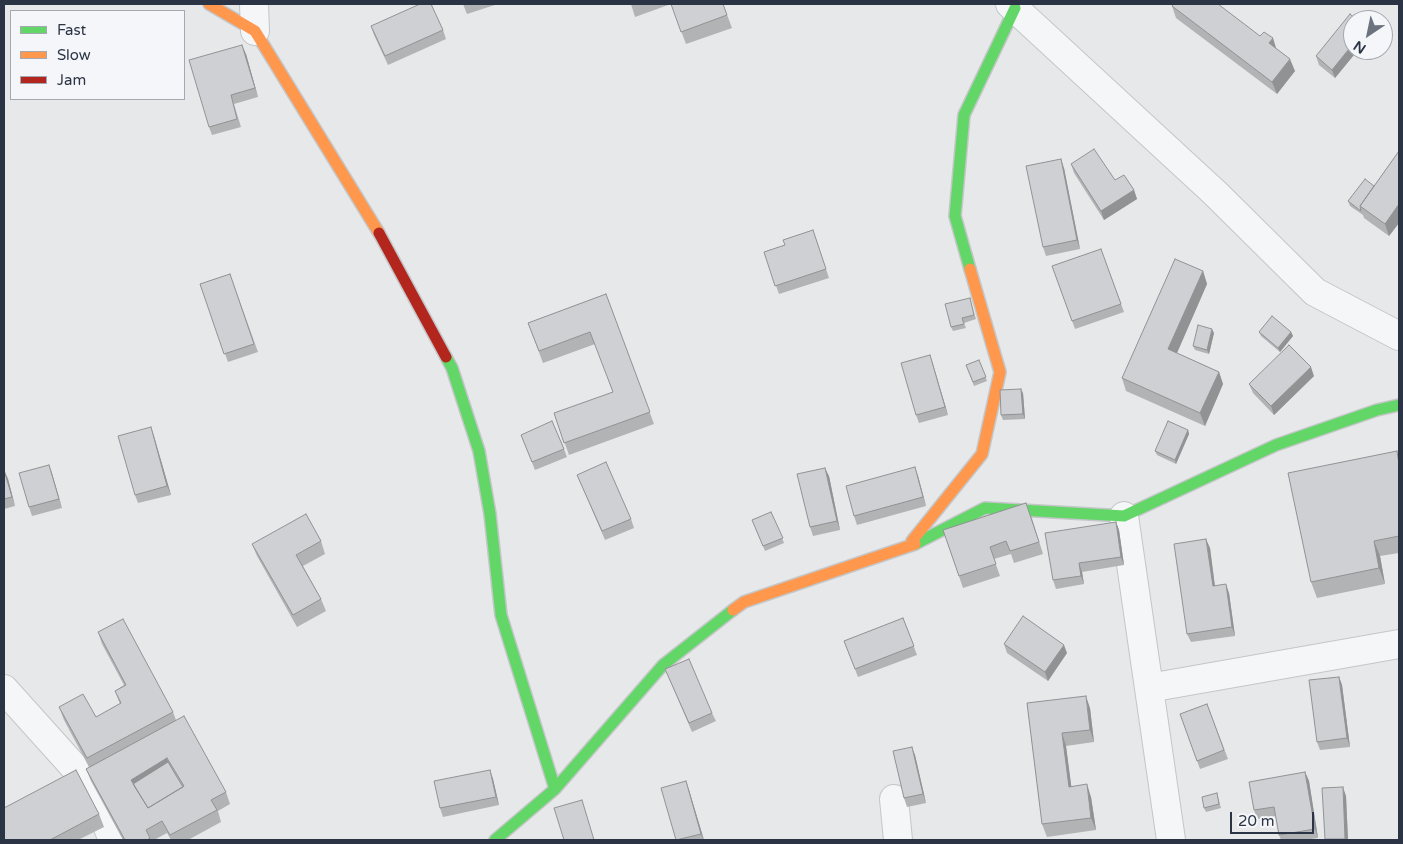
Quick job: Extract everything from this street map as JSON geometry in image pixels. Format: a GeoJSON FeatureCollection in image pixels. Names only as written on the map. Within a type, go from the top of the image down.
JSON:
{"type":"FeatureCollection","features":[{"type":"Feature","properties":{"kind":"street"},"geometry":{"type":"LineString","coordinates":[[209,4],[255,32],[391,253],[452,368],[479,452],[490,514],[501,616],[555,789]]}},
{"type":"Feature","properties":{"kind":"street"},"geometry":{"type":"LineString","coordinates":[[254,4],[255,32]]}},
{"type":"Feature","properties":{"kind":"street"},"geometry":{"type":"LineString","coordinates":[[906,548],[982,454],[1000,372],[955,216],[955,206],[964,115],[1013,6],[1215,193],[1315,292],[1399,336]]}},
{"type":"Feature","properties":{"kind":"street"},"geometry":{"type":"LineString","coordinates":[[495,840],[555,789],[663,665],[744,602],[906,548],[985,508],[1124,516],[1276,445],[1378,410],[1399,405]]}},
{"type":"Feature","properties":{"kind":"street"},"geometry":{"type":"LineString","coordinates":[[1124,516],[1171,840]]}},
{"type":"Feature","properties":{"kind":"street"},"geometry":{"type":"LineString","coordinates":[[1149,688],[1399,644]]}},
{"type":"Feature","properties":{"kind":"street"},"geometry":{"type":"LineString","coordinates":[[4,689],[75,768],[100,808],[113,840]]}},
{"type":"Feature","properties":{"kind":"street"},"geometry":{"type":"LineString","coordinates":[[894,799],[898,840]]}},
{"type":"Feature","properties":{"kind":"building"},"geometry":{"type":"Polygon","coordinates":[[[420,4],[431,4],[443,30],[385,56],[371,26],[420,4]]]}},
{"type":"Feature","properties":{"kind":"building"},"geometry":{"type":"Polygon","coordinates":[[[671,4],[723,4],[727,15],[681,32],[671,4]]]}},
{"type":"Feature","properties":{"kind":"building"},"geometry":{"type":"Polygon","coordinates":[[[1173,4],[1218,4],[1260,36],[1264,32],[1273,38],[1269,43],[1290,59],[1272,82],[1172,6],[1173,4]]]}},
{"type":"Feature","properties":{"kind":"building"},"geometry":{"type":"Polygon","coordinates":[[[1343,23],[1343,56],[1332,70],[1316,56],[1343,23]]]}},
{"type":"Feature","properties":{"kind":"building"},"geometry":{"type":"Polygon","coordinates":[[[242,45],[255,88],[231,95],[237,119],[209,127],[189,60],[242,45]]]}},
{"type":"Feature","properties":{"kind":"building"},"geometry":{"type":"Polygon","coordinates":[[[1094,149],[1115,180],[1124,175],[1134,190],[1101,211],[1071,164],[1094,149]]]}},
{"type":"Feature","properties":{"kind":"building"},"geometry":{"type":"Polygon","coordinates":[[[1399,151],[1399,204],[1385,224],[1360,206],[1399,151]]]}},
{"type":"Feature","properties":{"kind":"building"},"geometry":{"type":"Polygon","coordinates":[[[1061,159],[1077,240],[1043,247],[1026,166],[1061,159]]]}},
{"type":"Feature","properties":{"kind":"building"},"geometry":{"type":"Polygon","coordinates":[[[1365,179],[1374,186],[1360,206],[1361,211],[1348,201],[1365,179]]]}},
{"type":"Feature","properties":{"kind":"building"},"geometry":{"type":"Polygon","coordinates":[[[813,230],[826,269],[775,286],[764,252],[785,245],[783,240],[813,230]]]}},
{"type":"Feature","properties":{"kind":"building"},"geometry":{"type":"Polygon","coordinates":[[[1101,249],[1121,304],[1072,321],[1052,266],[1101,249]]]}},
{"type":"Feature","properties":{"kind":"building"},"geometry":{"type":"Polygon","coordinates":[[[1175,259],[1203,271],[1168,349],[1219,372],[1200,413],[1122,378],[1175,259]]]}},
{"type":"Feature","properties":{"kind":"building"},"geometry":{"type":"Polygon","coordinates":[[[230,274],[254,344],[224,354],[200,284],[230,274]]]}},
{"type":"Feature","properties":{"kind":"building"},"geometry":{"type":"Polygon","coordinates":[[[606,294],[650,412],[564,443],[554,413],[613,392],[590,332],[539,351],[528,323],[606,294]]]}},
{"type":"Feature","properties":{"kind":"building"},"geometry":{"type":"Polygon","coordinates":[[[970,298],[974,315],[962,318],[964,324],[951,327],[945,304],[970,298]]]}},
{"type":"Feature","properties":{"kind":"building"},"geometry":{"type":"Polygon","coordinates":[[[1272,316],[1291,332],[1278,348],[1259,332],[1272,316]]]}},
{"type":"Feature","properties":{"kind":"building"},"geometry":{"type":"Polygon","coordinates":[[[1198,325],[1212,329],[1207,350],[1193,346],[1198,325]]]}},
{"type":"Feature","properties":{"kind":"building"},"geometry":{"type":"Polygon","coordinates":[[[1289,345],[1311,367],[1271,406],[1249,384],[1289,345]]]}},
{"type":"Feature","properties":{"kind":"building"},"geometry":{"type":"Polygon","coordinates":[[[930,355],[945,407],[916,415],[901,363],[930,355]]]}},
{"type":"Feature","properties":{"kind":"building"},"geometry":{"type":"Polygon","coordinates":[[[979,360],[986,377],[973,382],[966,365],[979,360]]]}},
{"type":"Feature","properties":{"kind":"building"},"geometry":{"type":"Polygon","coordinates":[[[1021,389],[1023,414],[1001,415],[1000,390],[1021,389]]]}},
{"type":"Feature","properties":{"kind":"building"},"geometry":{"type":"Polygon","coordinates":[[[552,421],[564,449],[532,462],[521,435],[552,421]]]}},
{"type":"Feature","properties":{"kind":"building"},"geometry":{"type":"Polygon","coordinates":[[[1168,421],[1188,430],[1175,460],[1155,451],[1168,421]]]}},
{"type":"Feature","properties":{"kind":"building"},"geometry":{"type":"Polygon","coordinates":[[[151,427],[167,486],[135,495],[118,436],[151,427]]]}},
{"type":"Feature","properties":{"kind":"building"},"geometry":{"type":"Polygon","coordinates":[[[1397,451],[1399,464],[1399,536],[1374,541],[1379,568],[1311,582],[1288,473],[1397,451]]]}},
{"type":"Feature","properties":{"kind":"building"},"geometry":{"type":"Polygon","coordinates":[[[606,462],[631,519],[602,531],[577,475],[606,462]]]}},
{"type":"Feature","properties":{"kind":"building"},"geometry":{"type":"Polygon","coordinates":[[[49,465],[59,499],[29,507],[19,473],[49,465]]]}},
{"type":"Feature","properties":{"kind":"building"},"geometry":{"type":"Polygon","coordinates":[[[915,467],[923,497],[854,516],[846,486],[915,467]]]}},
{"type":"Feature","properties":{"kind":"building"},"geometry":{"type":"Polygon","coordinates":[[[825,468],[837,521],[810,527],[797,474],[825,468]]]}},
{"type":"Feature","properties":{"kind":"building"},"geometry":{"type":"Polygon","coordinates":[[[4,470],[12,497],[4,499],[4,470]]]}},
{"type":"Feature","properties":{"kind":"building"},"geometry":{"type":"Polygon","coordinates":[[[1026,503],[1039,542],[1010,551],[1006,541],[990,547],[996,564],[959,576],[943,530],[1026,503]]]}},
{"type":"Feature","properties":{"kind":"building"},"geometry":{"type":"Polygon","coordinates":[[[771,512],[783,538],[763,546],[752,520],[771,512]]]}},
{"type":"Feature","properties":{"kind":"building"},"geometry":{"type":"Polygon","coordinates":[[[306,514],[321,541],[296,555],[321,599],[293,615],[252,544],[306,514]]]}},
{"type":"Feature","properties":{"kind":"building"},"geometry":{"type":"Polygon","coordinates":[[[1116,522],[1121,557],[1079,563],[1081,576],[1053,580],[1045,533],[1116,522]]]}},
{"type":"Feature","properties":{"kind":"building"},"geometry":{"type":"Polygon","coordinates":[[[1206,539],[1213,586],[1226,584],[1232,627],[1187,634],[1174,544],[1206,539]]]}},
{"type":"Feature","properties":{"kind":"building"},"geometry":{"type":"Polygon","coordinates":[[[1023,616],[1064,645],[1045,672],[1004,644],[1023,616]]]}},
{"type":"Feature","properties":{"kind":"building"},"geometry":{"type":"Polygon","coordinates":[[[903,618],[914,646],[855,669],[844,641],[903,618]]]}},
{"type":"Feature","properties":{"kind":"building"},"geometry":{"type":"Polygon","coordinates":[[[123,619],[173,712],[87,758],[59,707],[83,694],[96,717],[121,703],[115,691],[126,685],[98,632],[123,619]]]}},
{"type":"Feature","properties":{"kind":"building"},"geometry":{"type":"Polygon","coordinates":[[[689,659],[712,713],[689,723],[665,669],[689,659]]]}},
{"type":"Feature","properties":{"kind":"building"},"geometry":{"type":"Polygon","coordinates":[[[1339,677],[1347,738],[1317,742],[1309,680],[1339,677]]]}},
{"type":"Feature","properties":{"kind":"building"},"geometry":{"type":"Polygon","coordinates":[[[1086,696],[1090,730],[1062,733],[1069,787],[1087,784],[1091,818],[1042,824],[1027,703],[1086,696]]]}},
{"type":"Feature","properties":{"kind":"building"},"geometry":{"type":"Polygon","coordinates":[[[1207,704],[1224,750],[1197,761],[1180,714],[1207,704]]]}},
{"type":"Feature","properties":{"kind":"building"},"geometry":{"type":"Polygon","coordinates":[[[184,716],[226,792],[211,800],[217,810],[170,835],[162,821],[146,830],[150,838],[147,840],[125,840],[86,769],[184,716]],[[167,758],[131,780],[148,808],[184,786],[167,758]]]}},
{"type":"Feature","properties":{"kind":"building"},"geometry":{"type":"Polygon","coordinates":[[[912,747],[923,794],[904,798],[893,751],[912,747]]]}},
{"type":"Feature","properties":{"kind":"building"},"geometry":{"type":"Polygon","coordinates":[[[168,762],[183,787],[148,808],[133,784],[168,762]]]}},
{"type":"Feature","properties":{"kind":"building"},"geometry":{"type":"Polygon","coordinates":[[[76,770],[99,814],[50,840],[4,840],[4,808],[76,770]]]}},
{"type":"Feature","properties":{"kind":"building"},"geometry":{"type":"Polygon","coordinates":[[[490,770],[496,797],[440,808],[434,781],[490,770]]]}},
{"type":"Feature","properties":{"kind":"building"},"geometry":{"type":"Polygon","coordinates":[[[1305,772],[1315,829],[1279,835],[1274,807],[1254,810],[1249,782],[1305,772]]]}},
{"type":"Feature","properties":{"kind":"building"},"geometry":{"type":"Polygon","coordinates":[[[686,781],[701,834],[676,840],[661,788],[686,781]]]}},
{"type":"Feature","properties":{"kind":"building"},"geometry":{"type":"Polygon","coordinates":[[[1343,787],[1345,839],[1325,839],[1322,788],[1343,787]]]}},
{"type":"Feature","properties":{"kind":"building"},"geometry":{"type":"Polygon","coordinates":[[[1217,793],[1219,804],[1204,808],[1202,797],[1217,793]]]}},
{"type":"Feature","properties":{"kind":"building"},"geometry":{"type":"Polygon","coordinates":[[[582,800],[594,840],[564,840],[554,808],[582,800]]]}},
{"type":"Feature","properties":{"kind":"traffic: fast"},"geometry":{"type":"LineString","coordinates":[[970,269],[955,216],[964,115],[1015,8]]}},
{"type":"Feature","properties":{"kind":"traffic: fast"},"geometry":{"type":"LineString","coordinates":[[446,357],[452,368],[479,451],[490,514],[501,615],[555,789]]}},
{"type":"Feature","properties":{"kind":"traffic: fast"},"geometry":{"type":"LineString","coordinates":[[915,544],[985,508],[1124,516],[1276,445],[1377,410],[1399,405]]}},
{"type":"Feature","properties":{"kind":"traffic: fast"},"geometry":{"type":"LineString","coordinates":[[495,840],[555,789],[663,665],[733,610]]}},
{"type":"Feature","properties":{"kind":"traffic: slow"},"geometry":{"type":"LineString","coordinates":[[209,4],[255,31],[379,233]]}},
{"type":"Feature","properties":{"kind":"traffic: slow"},"geometry":{"type":"LineString","coordinates":[[912,541],[982,454],[1000,372],[970,269]]}},
{"type":"Feature","properties":{"kind":"traffic: slow"},"geometry":{"type":"LineString","coordinates":[[733,610],[744,602],[915,544]]}},
{"type":"Feature","properties":{"kind":"traffic: jam"},"geometry":{"type":"LineString","coordinates":[[379,233],[446,357]]}}]}
